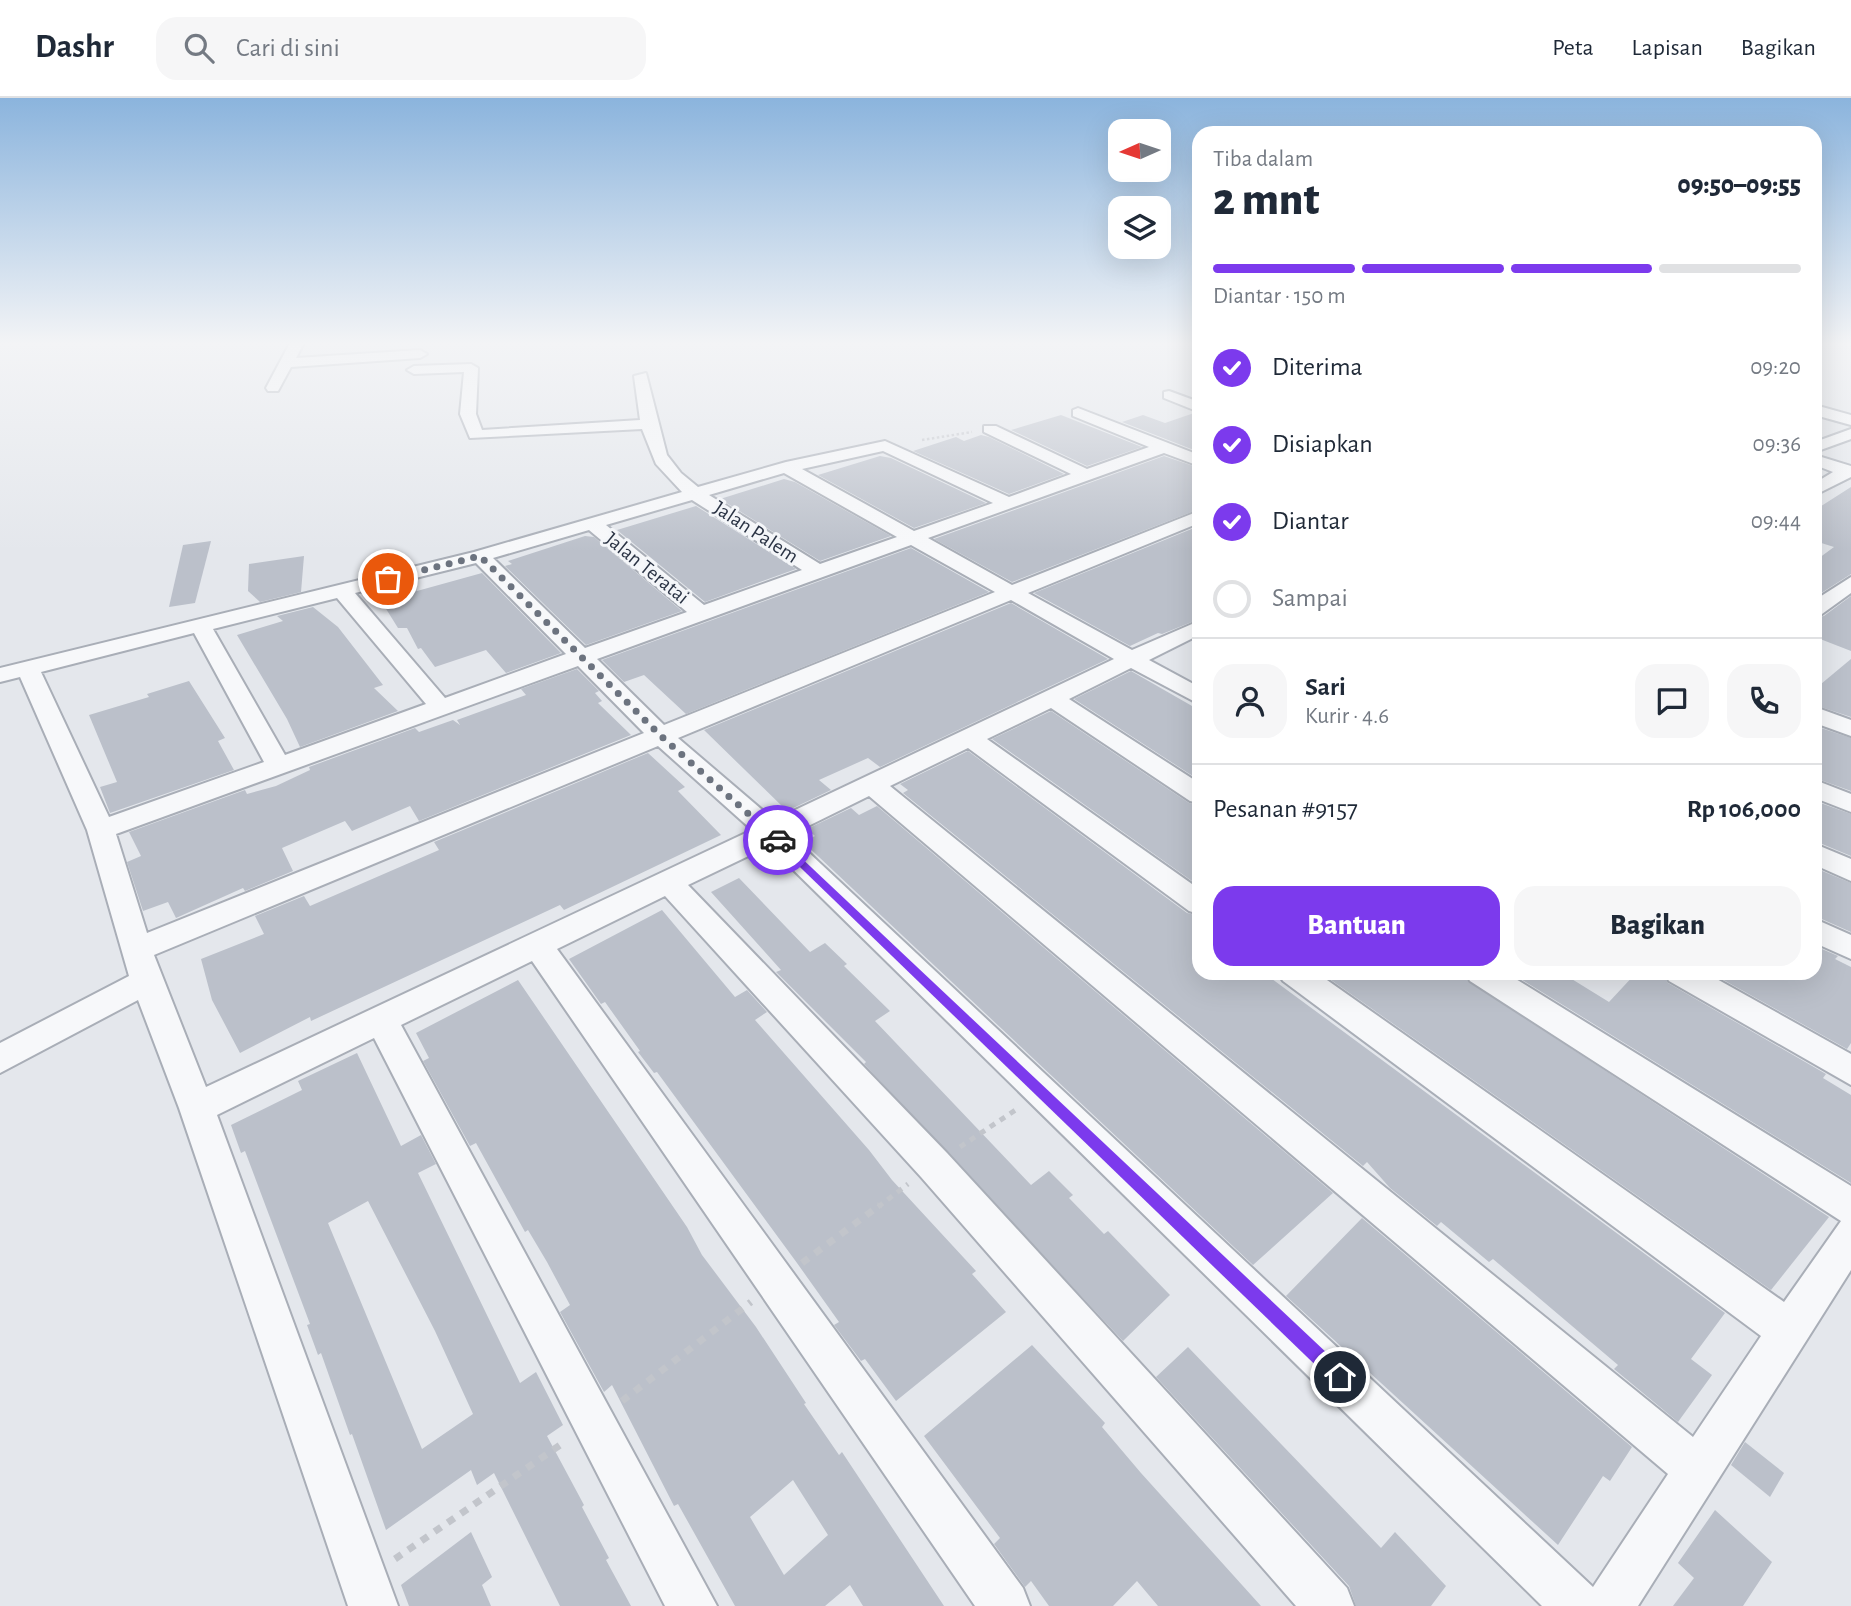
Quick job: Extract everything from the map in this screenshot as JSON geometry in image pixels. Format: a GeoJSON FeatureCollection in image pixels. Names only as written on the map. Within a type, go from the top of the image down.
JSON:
{"type":"FeatureCollection","features":[{"type":"Feature","properties":{"kind":"street"},"geometry":{"type":"LineString","coordinates":[[468,411],[475,435],[651,424]]}},
{"type":"Feature","properties":{"kind":"street","name":"Jalan Palem"},"geometry":{"type":"LineString","coordinates":[[648,411],[663,463],[695,493],[817,571]]}},
{"type":"Feature","properties":{"kind":"street"},"geometry":{"type":"LineString","coordinates":[[1078,412],[1192,458]]}},
{"type":"Feature","properties":{"kind":"street"},"geometry":{"type":"LineString","coordinates":[[1822,412],[1851,420]]}},
{"type":"Feature","properties":{"kind":"street"},"geometry":{"type":"LineString","coordinates":[[990,429],[1086,475]]}},
{"type":"Feature","properties":{"kind":"street"},"geometry":{"type":"LineString","coordinates":[[1822,444],[1851,434]]}},
{"type":"Feature","properties":{"kind":"street"},"geometry":{"type":"LineString","coordinates":[[369,1593],[197,1108],[140,966],[101,830],[14,672],[480,556],[786,467],[884,446],[1008,503]]}},
{"type":"Feature","properties":{"kind":"street"},"geometry":{"type":"LineString","coordinates":[[101,830],[1164,447]]}},
{"type":"Feature","properties":{"kind":"street"},"geometry":{"type":"LineString","coordinates":[[1822,462],[1848,471]]}},
{"type":"Feature","properties":{"kind":"street"},"geometry":{"type":"LineString","coordinates":[[786,467],[915,536],[1192,693]]}},
{"type":"Feature","properties":{"kind":"street"},"geometry":{"type":"LineString","coordinates":[[1822,486],[1848,471]]}},
{"type":"Feature","properties":{"kind":"street"},"geometry":{"type":"LineString","coordinates":[[0,1059],[140,966],[662,737],[1192,519]]}},
{"type":"Feature","properties":{"kind":"street","name":"Jalan Teratai"},"geometry":{"type":"LineString","coordinates":[[593,524],[701,612]]}},
{"type":"Feature","properties":{"kind":"street"},"geometry":{"type":"LineString","coordinates":[[480,556],[662,737],[771,832],[1577,1606]]}},
{"type":"Feature","properties":{"kind":"street"},"geometry":{"type":"LineString","coordinates":[[1822,605],[1851,583]]}},
{"type":"Feature","properties":{"kind":"street"},"geometry":{"type":"LineString","coordinates":[[341,590],[440,706]]}},
{"type":"Feature","properties":{"kind":"street"},"geometry":{"type":"LineString","coordinates":[[200,625],[278,764]]}},
{"type":"Feature","properties":{"kind":"street"},"geometry":{"type":"LineString","coordinates":[[197,1108],[1192,629]]}},
{"type":"Feature","properties":{"kind":"street"},"geometry":{"type":"LineString","coordinates":[[1051,698],[1192,790]]}},
{"type":"Feature","properties":{"kind":"street"},"geometry":{"type":"LineString","coordinates":[[1822,717],[1851,729]]}},
{"type":"Feature","properties":{"kind":"street"},"geometry":{"type":"LineString","coordinates":[[968,737],[1192,899]]}},
{"type":"Feature","properties":{"kind":"street"},"geometry":{"type":"LineString","coordinates":[[871,784],[1698,1470]]}},
{"type":"Feature","properties":{"kind":"street"},"geometry":{"type":"LineString","coordinates":[[1822,791],[1851,804]]}},
{"type":"Feature","properties":{"kind":"street"},"geometry":{"type":"LineString","coordinates":[[1822,856],[1851,871]]}},
{"type":"Feature","properties":{"kind":"street"},"geometry":{"type":"LineString","coordinates":[[668,881],[934,1165],[1329,1606]]}},
{"type":"Feature","properties":{"kind":"street"},"geometry":{"type":"LineString","coordinates":[[1822,934],[1851,948]]}},
{"type":"Feature","properties":{"kind":"street"},"geometry":{"type":"LineString","coordinates":[[537,945],[1005,1606]]}},
{"type":"Feature","properties":{"kind":"street"},"geometry":{"type":"LineString","coordinates":[[1304,980],[1788,1330]]}},
{"type":"Feature","properties":{"kind":"street"},"geometry":{"type":"LineString","coordinates":[[1491,980],[1851,1207]]}},
{"type":"Feature","properties":{"kind":"street"},"geometry":{"type":"LineString","coordinates":[[1692,980],[1851,1071]]}},
{"type":"Feature","properties":{"kind":"street"},"geometry":{"type":"LineString","coordinates":[[381,1019],[692,1606]]}},
{"type":"Feature","properties":{"kind":"street"},"geometry":{"type":"LineString","coordinates":[[1609,1606],[1851,1235]]}},
{"type":"Feature","properties":{"kind":"path"},"geometry":{"type":"LineString","coordinates":[[884,446],[990,429]]}},
{"type":"Feature","properties":{"kind":"path"},"geometry":{"type":"LineString","coordinates":[[369,1593],[776,1282],[934,1165],[1043,1091]]}},
{"type":"Feature","properties":{"kind":"building"},"geometry":{"type":"Polygon","coordinates":[[[1192,414],[1192,449],[1122,422],[1143,415],[1165,423],[1192,414]]]}},
{"type":"Feature","properties":{"kind":"building"},"geometry":{"type":"Polygon","coordinates":[[[1061,415],[1142,447],[1087,466],[1011,430],[1061,415]]]}},
{"type":"Feature","properties":{"kind":"building"},"geometry":{"type":"Polygon","coordinates":[[[981,435],[1064,474],[1009,494],[913,451],[956,437],[964,441],[981,435]]]}},
{"type":"Feature","properties":{"kind":"building"},"geometry":{"type":"Polygon","coordinates":[[[880,456],[891,458],[986,503],[914,528],[818,475],[880,456]]]}},
{"type":"Feature","properties":{"kind":"building"},"geometry":{"type":"Polygon","coordinates":[[[1164,456],[1192,466],[1192,512],[1012,582],[934,539],[1164,456]]]}},
{"type":"Feature","properties":{"kind":"building"},"geometry":{"type":"Polygon","coordinates":[[[784,479],[795,482],[891,536],[820,561],[720,499],[784,479]]]}},
{"type":"Feature","properties":{"kind":"building"},"geometry":{"type":"Polygon","coordinates":[[[1851,487],[1851,574],[1822,593],[1822,556],[1834,547],[1822,543],[1822,506],[1851,487]]]}},
{"type":"Feature","properties":{"kind":"building"},"geometry":{"type":"Polygon","coordinates":[[[696,506],[796,569],[705,602],[617,530],[696,506]]]}},
{"type":"Feature","properties":{"kind":"building"},"geometry":{"type":"Polygon","coordinates":[[[1192,529],[1192,622],[1130,646],[1034,593],[1192,529]]]}},
{"type":"Feature","properties":{"kind":"building"},"geometry":{"type":"Polygon","coordinates":[[[585,536],[594,537],[682,611],[586,645],[505,566],[512,564],[508,561],[585,536]]]}},
{"type":"Feature","properties":{"kind":"building"},"geometry":{"type":"Polygon","coordinates":[[[211,541],[195,603],[169,607],[183,545],[211,541]]]}},
{"type":"Feature","properties":{"kind":"building"},"geometry":{"type":"Polygon","coordinates":[[[911,548],[989,592],[686,714],[644,675],[624,682],[602,660],[911,548]]]}},
{"type":"Feature","properties":{"kind":"building"},"geometry":{"type":"Polygon","coordinates":[[[304,556],[301,592],[260,602],[248,591],[249,564],[304,556]]]}},
{"type":"Feature","properties":{"kind":"building"},"geometry":{"type":"Polygon","coordinates":[[[482,573],[561,653],[506,673],[486,650],[435,667],[421,648],[418,649],[407,628],[398,628],[378,596],[411,586],[417,591],[482,573]]]}},
{"type":"Feature","properties":{"kind":"building"},"geometry":{"type":"Polygon","coordinates":[[[1851,596],[1851,651],[1822,640],[1824,616],[1851,596]]]}},
{"type":"Feature","properties":{"kind":"building"},"geometry":{"type":"Polygon","coordinates":[[[1011,603],[1108,659],[880,767],[868,758],[819,780],[831,790],[787,811],[704,730],[1011,603]]]}},
{"type":"Feature","properties":{"kind":"building"},"geometry":{"type":"Polygon","coordinates":[[[313,607],[338,627],[383,685],[374,688],[398,711],[300,747],[287,719],[237,635],[283,621],[277,616],[313,607]]]}},
{"type":"Feature","properties":{"kind":"building"},"geometry":{"type":"Polygon","coordinates":[[[1851,659],[1851,717],[1822,707],[1822,683],[1851,659]]]}},
{"type":"Feature","properties":{"kind":"building"},"geometry":{"type":"Polygon","coordinates":[[[577,669],[599,691],[595,693],[602,701],[598,703],[631,735],[419,821],[410,806],[352,831],[345,821],[282,848],[293,871],[245,891],[243,888],[176,918],[168,902],[143,911],[127,862],[141,856],[129,832],[245,790],[247,794],[276,786],[310,770],[309,767],[415,728],[419,732],[453,720],[460,725],[457,720],[526,695],[521,689],[577,669]]]}},
{"type":"Feature","properties":{"kind":"building"},"geometry":{"type":"Polygon","coordinates":[[[1131,671],[1192,706],[1192,775],[1074,699],[1131,671]]]}},
{"type":"Feature","properties":{"kind":"building"},"geometry":{"type":"Polygon","coordinates":[[[189,681],[225,738],[218,741],[234,770],[110,813],[100,787],[117,782],[89,715],[149,697],[147,694],[189,681]]]}},
{"type":"Feature","properties":{"kind":"building"},"geometry":{"type":"Polygon","coordinates":[[[1051,711],[1192,804],[1192,881],[992,739],[1051,711]]]}},
{"type":"Feature","properties":{"kind":"building"},"geometry":{"type":"Polygon","coordinates":[[[1822,728],[1851,738],[1851,791],[1822,781],[1822,728]]]}},
{"type":"Feature","properties":{"kind":"building"},"geometry":{"type":"Polygon","coordinates":[[[968,751],[1192,914],[1192,980],[1273,980],[1725,1313],[1691,1359],[1712,1375],[1678,1422],[1614,1369],[1618,1365],[1493,1259],[1489,1262],[1441,1222],[1437,1226],[1390,1188],[1367,1162],[1363,1166],[903,793],[908,790],[900,784],[968,751]]]}},
{"type":"Feature","properties":{"kind":"building"},"geometry":{"type":"Polygon","coordinates":[[[648,753],[685,787],[678,791],[721,835],[564,910],[560,905],[311,1021],[310,1017],[240,1053],[212,1000],[201,959],[264,934],[255,916],[304,896],[310,906],[439,850],[434,842],[648,753]]]}},
{"type":"Feature","properties":{"kind":"building"},"geometry":{"type":"Polygon","coordinates":[[[1822,804],[1851,814],[1851,856],[1822,844],[1822,804]]]}},
{"type":"Feature","properties":{"kind":"building"},"geometry":{"type":"Polygon","coordinates":[[[877,806],[1333,1193],[1253,1265],[803,842],[815,836],[807,829],[851,808],[859,815],[877,806]]]}},
{"type":"Feature","properties":{"kind":"building"},"geometry":{"type":"Polygon","coordinates":[[[1822,871],[1851,883],[1851,932],[1822,919],[1822,871]]]}},
{"type":"Feature","properties":{"kind":"building"},"geometry":{"type":"Polygon","coordinates":[[[739,878],[810,952],[825,943],[847,964],[844,966],[890,1011],[875,1021],[1031,1185],[1049,1171],[1073,1195],[1069,1198],[1104,1234],[1108,1231],[1170,1295],[1123,1341],[864,1064],[866,1062],[776,972],[781,970],[711,892],[739,878]]]}},
{"type":"Feature","properties":{"kind":"building"},"geometry":{"type":"Polygon","coordinates":[[[662,910],[735,997],[747,990],[767,1012],[755,1020],[892,1180],[976,1271],[972,1274],[1006,1312],[896,1401],[865,1359],[861,1361],[834,1325],[839,1322],[797,1263],[657,1072],[654,1073],[638,1052],[640,1051],[605,1002],[601,1004],[569,959],[662,910]]]}},
{"type":"Feature","properties":{"kind":"building"},"geometry":{"type":"Polygon","coordinates":[[[1822,949],[1838,956],[1835,959],[1851,967],[1851,1043],[1847,1049],[1724,980],[1822,980],[1822,949]]]}},
{"type":"Feature","properties":{"kind":"building"},"geometry":{"type":"Polygon","coordinates":[[[518,980],[687,1227],[702,1255],[756,1327],[806,1403],[804,1404],[839,1455],[842,1452],[944,1606],[863,1606],[850,1585],[825,1606],[735,1606],[678,1504],[674,1506],[612,1385],[604,1392],[560,1312],[570,1305],[528,1230],[525,1232],[476,1143],[470,1146],[423,1061],[429,1058],[416,1033],[518,980]],[[793,1480],[750,1517],[784,1575],[828,1535],[793,1480]]]}},
{"type":"Feature","properties":{"kind":"building"},"geometry":{"type":"Polygon","coordinates":[[[1331,980],[1467,980],[1829,1217],[1771,1290],[1331,980]]]}},
{"type":"Feature","properties":{"kind":"building"},"geometry":{"type":"Polygon","coordinates":[[[1522,980],[1573,980],[1609,1002],[1629,980],[1666,980],[1826,1074],[1823,1078],[1851,1095],[1851,1183],[1522,980]]]}},
{"type":"Feature","properties":{"kind":"building"},"geometry":{"type":"Polygon","coordinates":[[[357,1053],[401,1146],[421,1135],[436,1164],[418,1173],[520,1383],[536,1372],[563,1425],[547,1436],[584,1505],[582,1507],[609,1558],[606,1560],[631,1606],[560,1606],[494,1473],[477,1485],[471,1470],[386,1530],[321,1353],[318,1355],[307,1325],[310,1324],[245,1151],[241,1153],[231,1125],[302,1090],[298,1081],[357,1053]],[[368,1201],[328,1223],[422,1449],[473,1414],[435,1331],[368,1201]]]}},
{"type":"Feature","properties":{"kind":"building"},"geometry":{"type":"Polygon","coordinates":[[[1362,1218],[1632,1447],[1610,1481],[1603,1476],[1558,1545],[1286,1296],[1362,1218]]]}},
{"type":"Feature","properties":{"kind":"building"},"geometry":{"type":"Polygon","coordinates":[[[1032,1345],[1105,1423],[1102,1427],[1141,1473],[1261,1606],[1158,1606],[1137,1581],[1113,1606],[1049,1606],[1031,1581],[1025,1587],[994,1544],[1000,1538],[924,1436],[1032,1345]]]}},
{"type":"Feature","properties":{"kind":"building"},"geometry":{"type":"Polygon","coordinates":[[[1188,1347],[1381,1548],[1395,1532],[1446,1586],[1431,1606],[1356,1606],[1349,1586],[1156,1377],[1188,1347]]]}},
{"type":"Feature","properties":{"kind":"building"},"geometry":{"type":"Polygon","coordinates":[[[1745,1442],[1784,1473],[1770,1497],[1731,1465],[1745,1442]]]}},
{"type":"Feature","properties":{"kind":"building"},"geometry":{"type":"Polygon","coordinates":[[[1715,1510],[1772,1562],[1743,1606],[1673,1606],[1694,1578],[1678,1563],[1715,1510]]]}},
{"type":"Feature","properties":{"kind":"building"},"geometry":{"type":"Polygon","coordinates":[[[471,1532],[492,1577],[482,1585],[491,1606],[409,1606],[401,1585],[471,1532]]]}},
{"type":"Feature","properties":{"kind":"way so far"},"geometry":{"type":"LineString","coordinates":[[388,579],[480,556],[662,737],[778,840]]}},
{"type":"Feature","properties":{"kind":"route"},"geometry":{"type":"LineString","coordinates":[[778,840],[1340,1377]]}}]}
